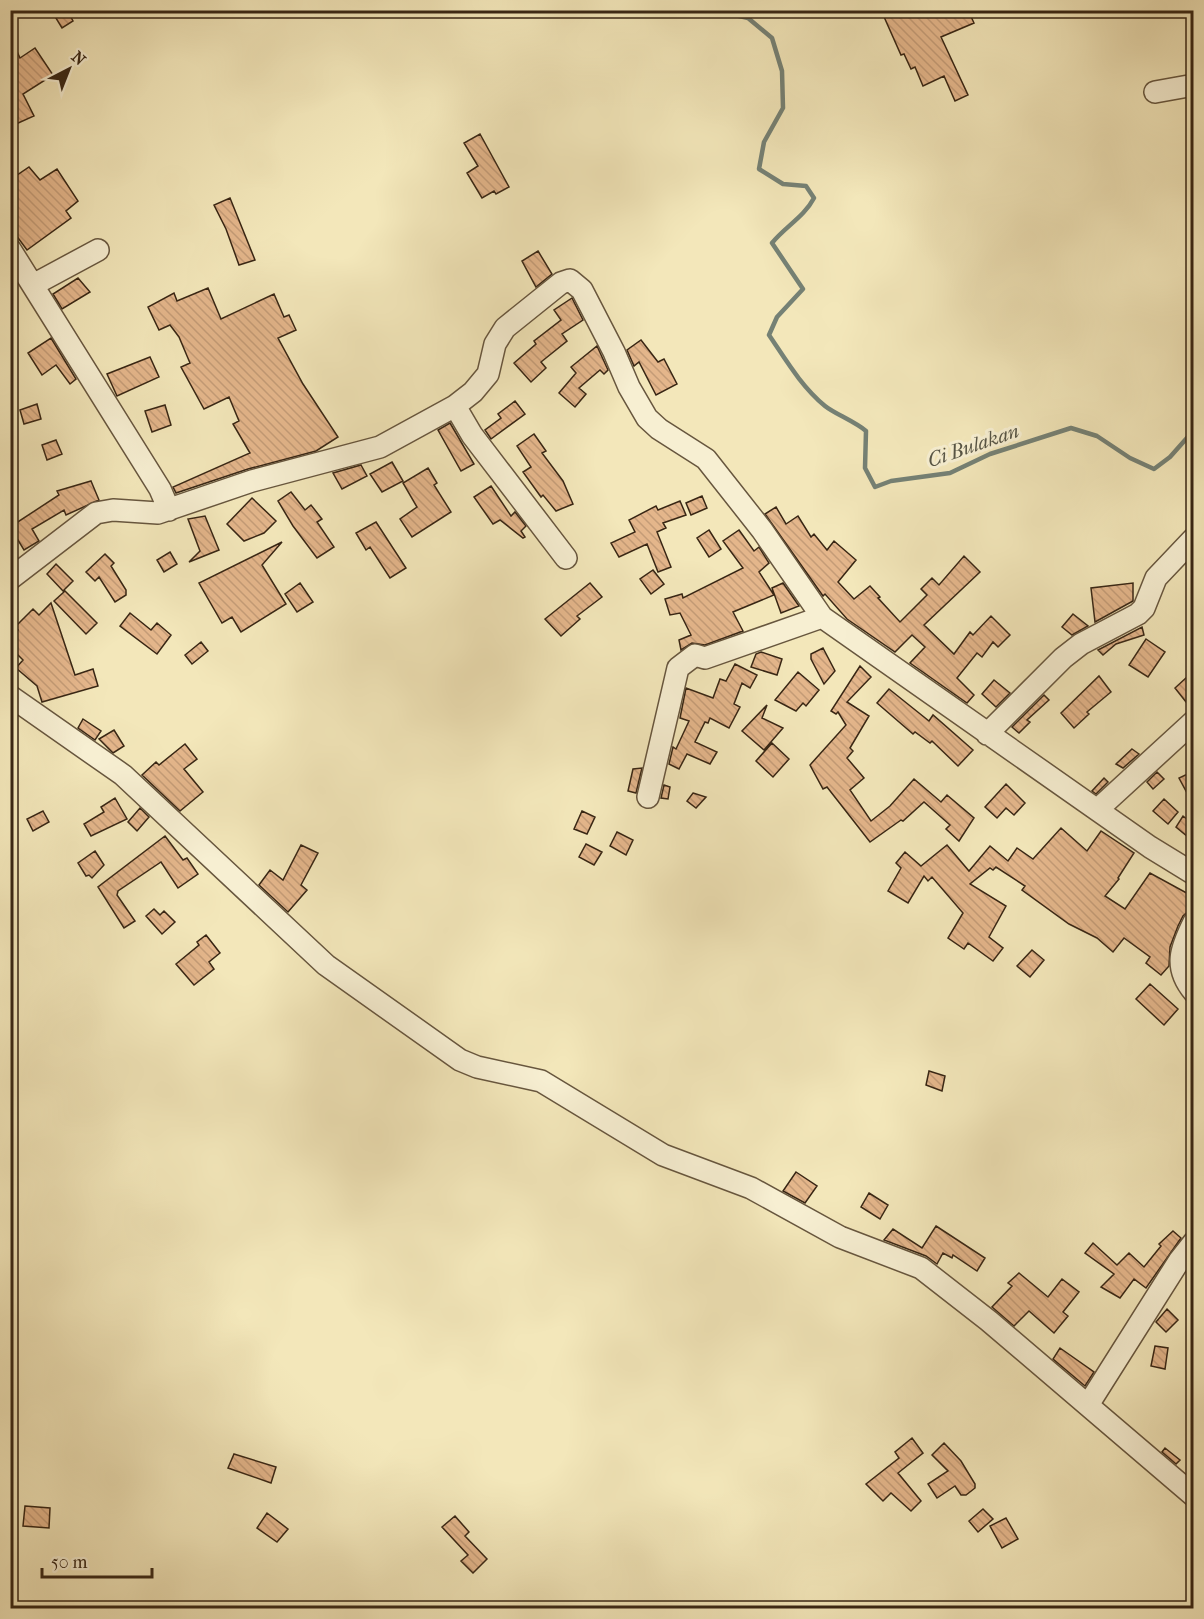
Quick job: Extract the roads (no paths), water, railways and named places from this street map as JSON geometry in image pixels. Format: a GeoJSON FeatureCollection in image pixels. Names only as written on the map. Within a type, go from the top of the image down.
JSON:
{"type":"FeatureCollection","features":[{"type":"Feature","properties":{"kind":"street"},"geometry":{"type":"LineString","coordinates":[[1155,92],[1194,85]]}},
{"type":"Feature","properties":{"kind":"street"},"geometry":{"type":"LineString","coordinates":[[10,249],[160,489],[169,510]]}},
{"type":"Feature","properties":{"kind":"street"},"geometry":{"type":"LineString","coordinates":[[33,285],[98,250]]}},
{"type":"Feature","properties":{"kind":"street"},"geometry":{"type":"LineString","coordinates":[[10,579],[89,516],[113,510],[140,514],[158,513],[252,481],[380,447],[455,406],[473,392],[488,374],[495,344],[505,328],[561,283],[570,280],[577,284],[597,316],[629,387],[647,418],[659,429],[706,459],[768,538],[822,617],[1097,810],[1194,874]]}},
{"type":"Feature","properties":{"kind":"street"},"geometry":{"type":"LineString","coordinates":[[455,406],[472,435],[566,558]]}},
{"type":"Feature","properties":{"kind":"street"},"geometry":{"type":"LineString","coordinates":[[987,734],[1063,658],[1081,644],[1138,614],[1144,608],[1156,578],[1193,539]]}},
{"type":"Feature","properties":{"kind":"street"},"geometry":{"type":"LineString","coordinates":[[648,797],[678,668],[695,655],[705,657],[822,617]]}},
{"type":"Feature","properties":{"kind":"street"},"geometry":{"type":"LineString","coordinates":[[10,696],[123,775],[326,965],[459,1060],[477,1067],[541,1080],[663,1155],[750,1188],[840,1237],[921,1268],[989,1321],[1194,1496]]}},
{"type":"Feature","properties":{"kind":"street"},"geometry":{"type":"LineString","coordinates":[[1097,810],[1194,721]]}},
{"type":"Feature","properties":{"kind":"street"},"geometry":{"type":"LineString","coordinates":[[1194,922],[1179,958],[1180,971],[1194,992]]}},
{"type":"Feature","properties":{"kind":"street"},"geometry":{"type":"LineString","coordinates":[[1088,1405],[1179,1261],[1194,1242]]}},
{"type":"Feature","properties":{"kind":"waterway","name":"Ci Bulakan"},"geometry":{"type":"LineString","coordinates":[[713,10],[748,18],[772,38],[782,71],[783,108],[764,142],[759,169],[783,184],[806,186],[814,198],[805,211],[772,243],[803,289],[777,317],[769,335],[794,372],[816,398],[829,409],[866,431],[865,468],[875,487],[891,481],[950,473],[990,454],[1071,428],[1097,436],[1130,458],[1154,469],[1170,457],[1194,430]]}}]}
